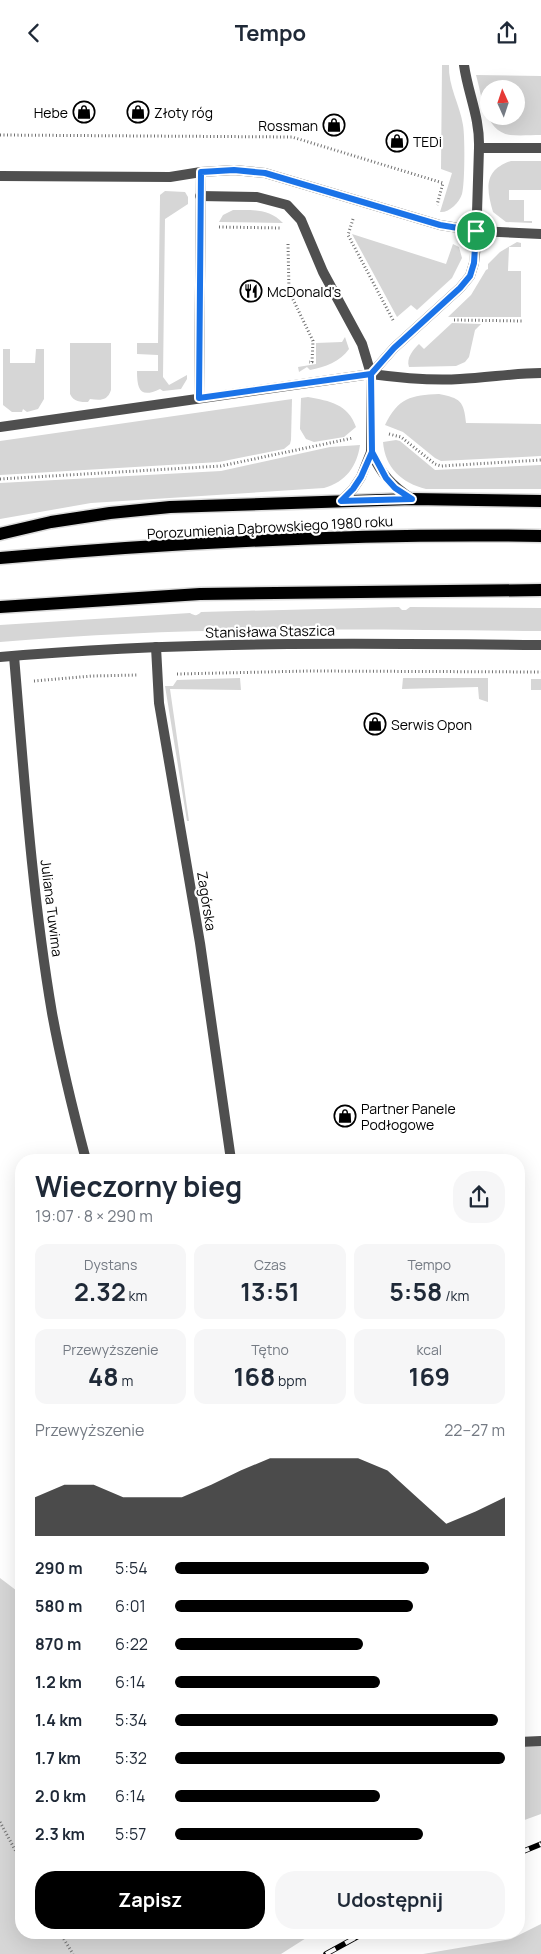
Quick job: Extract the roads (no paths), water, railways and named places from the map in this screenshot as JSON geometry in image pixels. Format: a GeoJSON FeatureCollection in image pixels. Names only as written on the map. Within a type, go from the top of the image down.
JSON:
{"type":"FeatureCollection","features":[{"type":"Feature","properties":{"kind":"main road"},"geometry":{"type":"LineString","coordinates":[[0,534],[52,522],[124,511],[170,507],[412,499],[541,501]]}},
{"type":"Feature","properties":{"kind":"main road","name":"Porozumienia Dąbrowskiego 1980 roku"},"geometry":{"type":"LineString","coordinates":[[0,559],[207,544],[352,537],[541,536]]}},
{"type":"Feature","properties":{"kind":"main road"},"geometry":{"type":"LineString","coordinates":[[0,607],[200,595],[541,590]]}},
{"type":"Feature","properties":{"kind":"street"},"geometry":{"type":"LineString","coordinates":[[371,374],[394,348],[460,288],[470,276],[474,263],[479,148],[478,125],[464,65]]}},
{"type":"Feature","properties":{"kind":"street"},"geometry":{"type":"LineString","coordinates":[[479,148],[541,148]]}},
{"type":"Feature","properties":{"kind":"street"},"geometry":{"type":"LineString","coordinates":[[0,176],[170,177],[201,172],[234,170],[265,173],[440,225],[476,231],[541,234]]}},
{"type":"Feature","properties":{"kind":"street"},"geometry":{"type":"LineString","coordinates":[[199,398],[201,172]]}},
{"type":"Feature","properties":{"kind":"street"},"geometry":{"type":"LineString","coordinates":[[200,196],[257,197],[287,205],[301,220],[323,272],[362,344],[371,374],[372,452],[361,477],[353,489],[341,501]]}},
{"type":"Feature","properties":{"kind":"street"},"geometry":{"type":"LineString","coordinates":[[0,427],[371,374],[406,379],[446,380],[512,373],[541,373]]}},
{"type":"Feature","properties":{"kind":"street"},"geometry":{"type":"LineString","coordinates":[[372,452],[386,478],[395,488],[412,499]]}},
{"type":"Feature","properties":{"kind":"street","name":"Stanisława Staszica"},"geometry":{"type":"LineString","coordinates":[[0,657],[156,647],[276,643],[541,645]]}},
{"type":"Feature","properties":{"kind":"street","name":"Zagórska"},"geometry":{"type":"LineString","coordinates":[[156,647],[159,703],[200,943],[230,1154]]}},
{"type":"Feature","properties":{"kind":"street","name":"Juliana Tuwima"},"geometry":{"type":"LineString","coordinates":[[14,656],[32,858],[51,1002],[67,1083],[85,1154]]}},
{"type":"Feature","properties":{"kind":"street"},"geometry":{"type":"LineString","coordinates":[[525,1742],[541,1741]]}},
{"type":"Feature","properties":{"kind":"railway"},"geometry":{"type":"LineString","coordinates":[[525,1851],[541,1844]]}},
{"type":"Feature","properties":{"kind":"railway"},"geometry":{"type":"LineString","coordinates":[[326,1954],[353,1939]]}},
{"type":"Feature","properties":{"kind":"place","name":"Hebe"},"geometry":{"type":"Point","coordinates":[84,112]}},
{"type":"Feature","properties":{"kind":"place","name":"Złoty róg"},"geometry":{"type":"Point","coordinates":[138,112]}},
{"type":"Feature","properties":{"kind":"place","name":"Rossman"},"geometry":{"type":"Point","coordinates":[334,125]}},
{"type":"Feature","properties":{"kind":"place","name":"TEDi"},"geometry":{"type":"Point","coordinates":[397,141]}},
{"type":"Feature","properties":{"kind":"place","name":"McDonald's"},"geometry":{"type":"Point","coordinates":[251,291]}},
{"type":"Feature","properties":{"kind":"place","name":"Serwis Opon"},"geometry":{"type":"Point","coordinates":[375,724]}},
{"type":"Feature","properties":{"kind":"place","name":"Partner Panele Podłogowe"},"geometry":{"type":"Point","coordinates":[345,1116]}}]}
